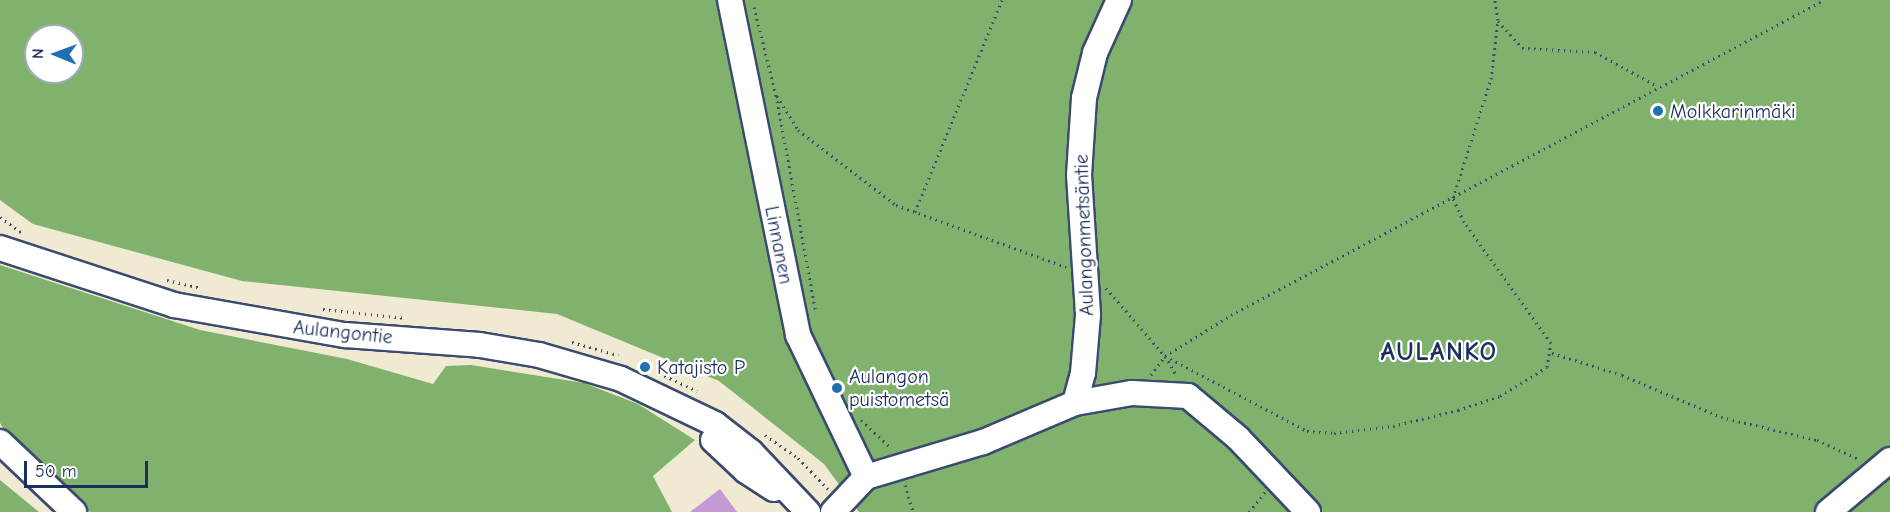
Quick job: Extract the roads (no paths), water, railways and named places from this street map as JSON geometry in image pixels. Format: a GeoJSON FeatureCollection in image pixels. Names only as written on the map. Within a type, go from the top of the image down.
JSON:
{"type":"FeatureCollection","features":[{"type":"Feature","properties":{"kind":"street","name":"Linnanen"},"geometry":{"type":"LineString","coordinates":[[730,0],[798,335],[861,481]]}},
{"type":"Feature","properties":{"kind":"street","name":"Aulangonmetsäntie"},"geometry":{"type":"LineString","coordinates":[[1075,403],[1083,373],[1088,315],[1078,176],[1084,98],[1095,53],[1119,0]]}},
{"type":"Feature","properties":{"kind":"street","name":"Aulangontie"},"geometry":{"type":"LineString","coordinates":[[0,248],[105,285],[253,321],[345,335],[480,345],[539,355],[621,379],[685,409],[746,471],[766,486],[801,505]]}},
{"type":"Feature","properties":{"kind":"street"},"geometry":{"type":"LineString","coordinates":[[818,512],[831,492],[900,467],[983,442],[1075,403],[1138,393],[1188,396],[1238,438],[1308,512]]}},
{"type":"Feature","properties":{"kind":"street"},"geometry":{"type":"LineString","coordinates":[[0,442],[74,512]]}},
{"type":"Feature","properties":{"kind":"street"},"geometry":{"type":"LineString","coordinates":[[1828,512],[1885,464]]}},
{"type":"Feature","properties":{"kind":"street"},"geometry":{"type":"LineString","coordinates":[[833,512],[861,481]]}},
{"type":"Feature","properties":{"kind":"place","name":"Molkkarinmäki"},"geometry":{"type":"Point","coordinates":[1658,111]}},
{"type":"Feature","properties":{"kind":"place","name":"Katajisto P"},"geometry":{"type":"Point","coordinates":[645,367]}},
{"type":"Feature","properties":{"kind":"place","name":"Aulangon puistometsä"},"geometry":{"type":"Point","coordinates":[837,388]}},
{"type":"Feature","properties":{"kind":"district","name":"AULANKO"},"geometry":{"type":"Point","coordinates":[1439,353]}}]}
